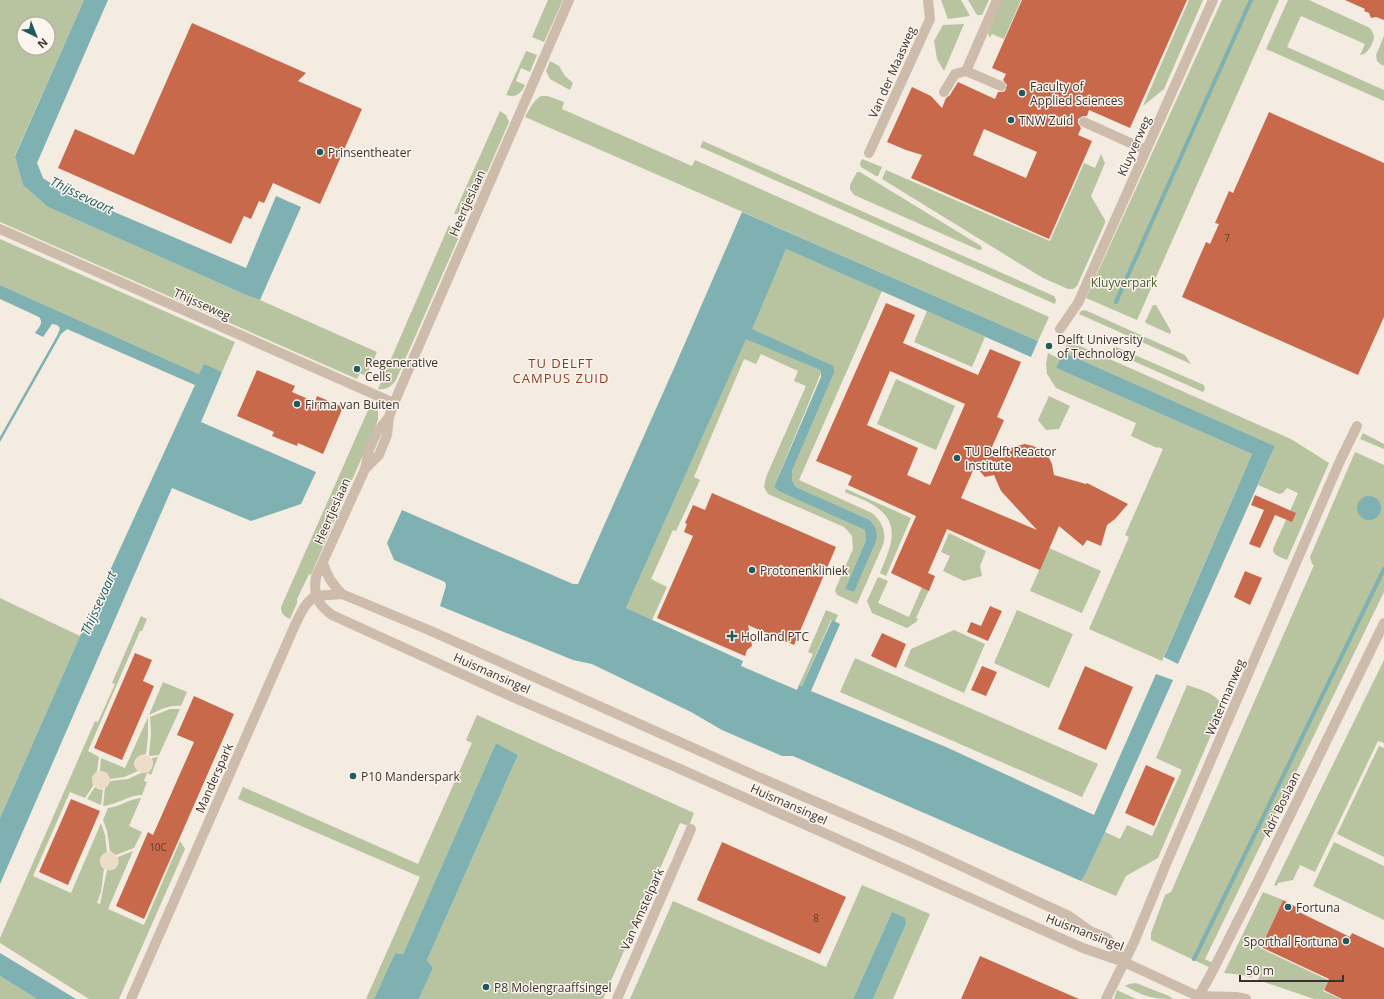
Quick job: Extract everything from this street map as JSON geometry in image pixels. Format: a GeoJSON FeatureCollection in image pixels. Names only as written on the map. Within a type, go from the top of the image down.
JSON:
{"type":"FeatureCollection","features":[{"type":"Feature","properties":{"kind":"street","name":"Heertjeslaan"},"geometry":{"type":"LineString","coordinates":[[316,596],[316,577],[365,470],[369,450],[377,432],[389,417],[569,0]]}},
{"type":"Feature","properties":{"kind":"street","name":"Van der Maasweg"},"geometry":{"type":"LineString","coordinates":[[869,153],[930,19],[928,0]]}},
{"type":"Feature","properties":{"kind":"street"},"geometry":{"type":"LineString","coordinates":[[966,71],[997,0]]}},
{"type":"Feature","properties":{"kind":"street","name":"Kluyverweg"},"geometry":{"type":"LineString","coordinates":[[1060,328],[1078,303],[1213,0]]}},
{"type":"Feature","properties":{"kind":"street"},"geometry":{"type":"LineString","coordinates":[[944,92],[955,74],[966,71],[1001,86]]}},
{"type":"Feature","properties":{"kind":"street"},"geometry":{"type":"LineString","coordinates":[[1084,122],[1146,150]]}},
{"type":"Feature","properties":{"kind":"street","name":"Thijsseweg"},"geometry":{"type":"LineString","coordinates":[[0,229],[394,403]]}},
{"type":"Feature","properties":{"kind":"street","name":"Watermanweg"},"geometry":{"type":"LineString","coordinates":[[1106,999],[1134,942],[1166,864],[1357,426]]}},
{"type":"Feature","properties":{"kind":"street","name":"Heertjeslaan"},"geometry":{"type":"LineString","coordinates":[[323,563],[326,575],[342,594]]}},
{"type":"Feature","properties":{"kind":"street"},"geometry":{"type":"LineString","coordinates":[[316,596],[342,594]]}},
{"type":"Feature","properties":{"kind":"street","name":"Huismansingel"},"geometry":{"type":"LineString","coordinates":[[342,594],[451,640],[754,775],[918,846],[1069,916],[1090,931],[1107,938],[1124,962]]}},
{"type":"Feature","properties":{"kind":"street","name":"Huismansingel"},"geometry":{"type":"LineString","coordinates":[[316,596],[321,606],[332,615],[474,680],[1083,948],[1124,962]]}},
{"type":"Feature","properties":{"kind":"street","name":"Manderspark"},"geometry":{"type":"LineString","coordinates":[[131,999],[295,625],[308,602],[316,596]]}},
{"type":"Feature","properties":{"kind":"street","name":"Adri Boslaan"},"geometry":{"type":"LineString","coordinates":[[1200,998],[1384,623]]}},
{"type":"Feature","properties":{"kind":"street","name":"Van Amstelpark"},"geometry":{"type":"LineString","coordinates":[[617,999],[691,829]]}},
{"type":"Feature","properties":{"kind":"street"},"geometry":{"type":"LineString","coordinates":[[1124,962],[1200,998],[1236,997],[1246,999]]}},
{"type":"Feature","properties":{"kind":"green space"},"geometry":{"type":"Polygon","coordinates":[[[0,0],[84,0],[15,155],[23,185],[48,207],[377,352],[366,376],[360,373],[357,379],[0,222],[0,0]]]}},
{"type":"Feature","properties":{"kind":"green space"},"geometry":{"type":"Polygon","coordinates":[[[548,0],[563,0],[544,42],[532,37],[548,0]]]}},
{"type":"Feature","properties":{"kind":"green space"},"geometry":{"type":"Polygon","coordinates":[[[941,0],[961,0],[970,16],[948,19],[941,0]]]}},
{"type":"Feature","properties":{"kind":"green space"},"geometry":{"type":"Polygon","coordinates":[[[968,0],[989,0],[982,15],[977,15],[968,0]]]}},
{"type":"Feature","properties":{"kind":"green space"},"geometry":{"type":"Polygon","coordinates":[[[1001,0],[1021,0],[1004,39],[992,34],[990,38],[988,33],[1001,0]]]}},
{"type":"Feature","properties":{"kind":"green space"},"geometry":{"type":"Polygon","coordinates":[[[1189,0],[1203,0],[1164,89],[1143,106],[1189,0]]]}},
{"type":"Feature","properties":{"kind":"green space","name":"Kluyverpark"},"geometry":{"type":"Polygon","coordinates":[[[1222,0],[1279,0],[1137,320],[1086,298],[1222,0]]]}},
{"type":"Feature","properties":{"kind":"green space"},"geometry":{"type":"Polygon","coordinates":[[[1288,0],[1309,0],[1370,28],[1374,38],[1367,51],[1363,55],[1360,55],[1365,44],[1301,16],[1287,47],[1384,90],[1384,101],[1266,49],[1288,0]]]}},
{"type":"Feature","properties":{"kind":"green space"},"geometry":{"type":"Polygon","coordinates":[[[964,24],[944,71],[937,59],[934,41],[943,25],[964,24]]]}},
{"type":"Feature","properties":{"kind":"green space"},"geometry":{"type":"Polygon","coordinates":[[[1384,36],[1383,66],[1377,61],[1376,55],[1384,36]]]}},
{"type":"Feature","properties":{"kind":"green space"},"geometry":{"type":"Polygon","coordinates":[[[526,51],[537,55],[530,72],[521,68],[516,81],[525,85],[522,91],[515,96],[506,95],[526,51]]]}},
{"type":"Feature","properties":{"kind":"green space"},"geometry":{"type":"Polygon","coordinates":[[[550,61],[559,66],[565,76],[573,83],[570,90],[550,79],[546,71],[550,61]]]}},
{"type":"Feature","properties":{"kind":"green space"},"geometry":{"type":"Polygon","coordinates":[[[541,96],[548,96],[564,102],[562,109],[692,166],[695,160],[1049,317],[1038,341],[525,117],[534,102],[541,96]]]}},
{"type":"Feature","properties":{"kind":"green space"},"geometry":{"type":"Polygon","coordinates":[[[500,111],[506,115],[509,122],[472,207],[466,213],[454,214],[500,111]]]}},
{"type":"Feature","properties":{"kind":"green space"},"geometry":{"type":"Polygon","coordinates":[[[703,141],[1054,296],[1056,300],[1055,304],[700,147],[703,141]]]}},
{"type":"Feature","properties":{"kind":"green space"},"geometry":{"type":"Polygon","coordinates":[[[1101,154],[1105,163],[1091,196],[1105,220],[1105,223],[1077,286],[1073,289],[1068,289],[1043,278],[882,179],[886,170],[1050,241],[1084,163],[1095,168],[1101,154]]]}},
{"type":"Feature","properties":{"kind":"green space"},"geometry":{"type":"Polygon","coordinates":[[[862,159],[882,167],[878,176],[861,167],[860,163],[862,159]]]}},
{"type":"Feature","properties":{"kind":"green space"},"geometry":{"type":"Polygon","coordinates":[[[857,172],[860,172],[981,246],[982,249],[979,250],[854,195],[850,189],[850,185],[857,172]]]}},
{"type":"Feature","properties":{"kind":"green space"},"geometry":{"type":"Polygon","coordinates":[[[449,225],[457,232],[458,239],[396,380],[388,388],[378,389],[449,225]]]}},
{"type":"Feature","properties":{"kind":"green space"},"geometry":{"type":"Polygon","coordinates":[[[0,239],[235,342],[222,372],[204,365],[199,374],[0,285],[0,239]]]}},
{"type":"Feature","properties":{"kind":"green space"},"geometry":{"type":"Polygon","coordinates":[[[786,249],[882,291],[799,480],[872,513],[883,528],[883,545],[857,604],[837,595],[835,590],[853,549],[852,536],[844,527],[768,494],[764,487],[766,477],[806,386],[794,381],[798,371],[761,354],[756,364],[744,359],[694,477],[700,480],[676,531],[673,530],[651,579],[667,587],[652,620],[626,608],[746,338],[820,370],[821,373],[774,487],[865,530],[866,540],[845,589],[854,592],[874,525],[870,520],[796,487],[792,480],[792,471],[834,373],[834,366],[751,329],[786,249]]]}},
{"type":"Feature","properties":{"kind":"green space"},"geometry":{"type":"Polygon","coordinates":[[[1153,305],[1156,305],[1171,331],[1170,334],[1145,322],[1153,305]]]}},
{"type":"Feature","properties":{"kind":"green space"},"geometry":{"type":"Polygon","coordinates":[[[1085,310],[1185,355],[1191,364],[1079,314],[1081,311],[1085,310]]]}},
{"type":"Feature","properties":{"kind":"green space"},"geometry":{"type":"Polygon","coordinates":[[[927,311],[985,337],[972,367],[914,342],[927,311]]]}},
{"type":"Feature","properties":{"kind":"green space"},"geometry":{"type":"Polygon","coordinates":[[[1068,342],[1291,439],[1329,463],[1287,560],[1276,555],[1273,549],[1298,493],[1287,488],[1283,493],[1279,494],[1258,485],[1275,446],[1063,352],[1068,342]]]}},
{"type":"Feature","properties":{"kind":"green space"},"geometry":{"type":"Polygon","coordinates":[[[1114,346],[1204,385],[1205,389],[1203,392],[1113,352],[1112,350],[1114,346]]]}},
{"type":"Feature","properties":{"kind":"green space"},"geometry":{"type":"Polygon","coordinates":[[[1048,353],[1060,359],[1056,368],[1252,454],[1162,661],[1089,629],[1129,537],[1125,535],[1163,449],[1157,448],[1131,436],[1136,423],[1056,388],[1047,374],[1046,364],[1048,353]]]}},
{"type":"Feature","properties":{"kind":"green space"},"geometry":{"type":"Polygon","coordinates":[[[896,379],[955,406],[936,450],[877,424],[896,379]]]}},
{"type":"Feature","properties":{"kind":"green space"},"geometry":{"type":"Polygon","coordinates":[[[1049,396],[1070,406],[1059,429],[1046,430],[1038,420],[1049,396]]]}},
{"type":"Feature","properties":{"kind":"green space"},"geometry":{"type":"Polygon","coordinates":[[[372,401],[378,408],[378,420],[311,575],[309,574],[297,599],[297,603],[290,619],[283,614],[281,607],[372,401]]]}},
{"type":"Feature","properties":{"kind":"green space"},"geometry":{"type":"Polygon","coordinates":[[[1363,433],[1384,444],[1384,449],[1360,439],[1363,433]]]}},
{"type":"Feature","properties":{"kind":"green space"},"geometry":{"type":"Polygon","coordinates":[[[1355,452],[1384,465],[1384,592],[1205,959],[1213,963],[1211,968],[1151,940],[1151,933],[1165,895],[1171,892],[1314,565],[1312,564],[1310,557],[1355,452]]]}},
{"type":"Feature","properties":{"kind":"green space"},"geometry":{"type":"Polygon","coordinates":[[[846,489],[911,518],[886,576],[880,573],[892,538],[892,530],[889,522],[884,514],[876,507],[865,500],[845,492],[846,489]]]}},
{"type":"Feature","properties":{"kind":"green space"},"geometry":{"type":"Polygon","coordinates":[[[949,533],[986,551],[980,566],[982,576],[964,581],[943,571],[950,556],[941,552],[949,533]]]}},
{"type":"Feature","properties":{"kind":"green space"},"geometry":{"type":"Polygon","coordinates":[[[1049,548],[1101,571],[1082,613],[1030,591],[1049,548]]]}},
{"type":"Feature","properties":{"kind":"green space"},"geometry":{"type":"Polygon","coordinates":[[[878,577],[888,581],[878,603],[909,617],[922,587],[929,590],[916,618],[918,619],[916,622],[907,628],[872,613],[867,601],[878,577]]]}},
{"type":"Feature","properties":{"kind":"green space"},"geometry":{"type":"Polygon","coordinates":[[[0,598],[80,636],[0,818],[0,598]]]}},
{"type":"Feature","properties":{"kind":"green space"},"geometry":{"type":"Polygon","coordinates":[[[826,610],[838,615],[835,622],[831,620],[802,686],[799,685],[813,654],[808,652],[826,610]]]}},
{"type":"Feature","properties":{"kind":"green space"},"geometry":{"type":"Polygon","coordinates":[[[1017,610],[1073,634],[1049,688],[994,663],[1017,610]]]}},
{"type":"Feature","properties":{"kind":"green space"},"geometry":{"type":"Polygon","coordinates":[[[141,616],[147,619],[142,631],[140,631],[88,751],[99,757],[97,771],[92,777],[93,786],[85,798],[70,792],[33,876],[71,893],[101,823],[105,835],[107,852],[102,855],[100,860],[104,869],[101,892],[97,903],[100,904],[107,870],[115,869],[118,865],[118,857],[133,851],[108,909],[144,925],[180,841],[185,849],[119,999],[89,999],[0,943],[0,938],[95,721],[98,722],[115,684],[112,683],[141,616]]]}},
{"type":"Feature","properties":{"kind":"green space"},"geometry":{"type":"Polygon","coordinates":[[[954,630],[985,644],[964,693],[904,666],[911,649],[954,630]]]}},
{"type":"Feature","properties":{"kind":"green space"},"geometry":{"type":"Polygon","coordinates":[[[855,658],[1098,764],[1082,797],[840,692],[855,658]]]}},
{"type":"Feature","properties":{"kind":"green space"},"geometry":{"type":"Polygon","coordinates":[[[1384,660],[1384,743],[1378,741],[1315,872],[1300,865],[1293,880],[1278,883],[1277,886],[1274,885],[1384,660]]]}},
{"type":"Feature","properties":{"kind":"green space"},"geometry":{"type":"Polygon","coordinates":[[[163,682],[187,692],[181,706],[168,707],[149,715],[163,682]]]}},
{"type":"Feature","properties":{"kind":"green space"},"geometry":{"type":"Polygon","coordinates":[[[1187,685],[1213,695],[1223,707],[1158,858],[1126,876],[1116,896],[1081,881],[1105,832],[1120,839],[1127,825],[1152,836],[1182,770],[1156,758],[1187,685]]]}},
{"type":"Feature","properties":{"kind":"green space"},"geometry":{"type":"Polygon","coordinates":[[[170,709],[180,709],[159,755],[150,756],[150,717],[170,709]]]}},
{"type":"Feature","properties":{"kind":"green space"},"geometry":{"type":"Polygon","coordinates":[[[477,715],[694,813],[689,826],[680,823],[603,999],[419,999],[433,968],[427,960],[518,755],[496,743],[403,954],[395,953],[374,999],[366,999],[420,877],[238,799],[243,787],[418,864],[472,743],[466,740],[477,715]]]}},
{"type":"Feature","properties":{"kind":"green space"},"geometry":{"type":"Polygon","coordinates":[[[148,717],[146,754],[139,756],[134,762],[134,765],[138,771],[124,777],[110,779],[107,773],[100,771],[101,758],[125,768],[148,717]]]}},
{"type":"Feature","properties":{"kind":"green space"},"geometry":{"type":"Polygon","coordinates":[[[1379,746],[1384,748],[1384,857],[1337,834],[1379,746]]]}},
{"type":"Feature","properties":{"kind":"green space"},"geometry":{"type":"Polygon","coordinates":[[[158,757],[151,775],[147,773],[144,781],[147,782],[142,795],[137,795],[103,806],[105,788],[110,781],[128,779],[141,773],[149,772],[153,764],[152,758],[158,757]]]}},
{"type":"Feature","properties":{"kind":"green space"},"geometry":{"type":"Polygon","coordinates":[[[95,787],[103,790],[101,805],[87,799],[95,787]]]}},
{"type":"Feature","properties":{"kind":"green space"},"geometry":{"type":"Polygon","coordinates":[[[141,798],[129,826],[142,832],[134,848],[116,855],[110,851],[107,831],[103,820],[108,808],[141,798]]]}},
{"type":"Feature","properties":{"kind":"green space"},"geometry":{"type":"Polygon","coordinates":[[[1334,842],[1384,866],[1384,920],[1313,886],[1334,842]]]}},
{"type":"Feature","properties":{"kind":"green space"},"geometry":{"type":"Polygon","coordinates":[[[862,885],[930,914],[893,999],[873,999],[906,924],[892,912],[853,999],[630,999],[673,901],[826,967],[862,885]]]}},
{"type":"Feature","properties":{"kind":"green space"},"geometry":{"type":"Polygon","coordinates":[[[1263,892],[1283,900],[1260,948],[1328,980],[1323,991],[1341,999],[1314,999],[1258,980],[1261,972],[1255,970],[1251,978],[1243,975],[1224,973],[1263,892]]]}},
{"type":"Feature","properties":{"kind":"green space"},"geometry":{"type":"Polygon","coordinates":[[[0,976],[37,999],[0,999],[0,976]]]}},
{"type":"Feature","properties":{"kind":"green space"},"geometry":{"type":"Polygon","coordinates":[[[1136,983],[1173,999],[1148,996],[1125,986],[1136,983]]]}},
{"type":"Feature","properties":{"kind":"green space"},"geometry":{"type":"Polygon","coordinates":[[[1117,990],[1136,999],[1114,999],[1117,990]]]}},
{"type":"Feature","properties":{"kind":"shaded area"},"geometry":{"type":"Polygon","coordinates":[[[144,755],[150,758],[153,764],[150,770],[144,773],[138,770],[135,764],[138,758],[144,755]]]}},
{"type":"Feature","properties":{"kind":"shaded area"},"geometry":{"type":"Polygon","coordinates":[[[101,771],[107,774],[110,780],[107,786],[101,789],[95,786],[92,780],[95,774],[101,771]]]}},
{"type":"Feature","properties":{"kind":"shaded area"},"geometry":{"type":"Polygon","coordinates":[[[109,852],[115,855],[118,861],[115,867],[109,870],[103,867],[100,861],[103,855],[109,852]]]}},
{"type":"Feature","properties":{"kind":"water"},"geometry":{"type":"Polygon","coordinates":[[[84,0],[108,0],[37,163],[43,178],[58,188],[246,268],[276,196],[301,207],[260,300],[48,207],[23,185],[15,156],[84,0]]]}},
{"type":"Feature","properties":{"kind":"water"},"geometry":{"type":"Polygon","coordinates":[[[742,212],[1038,341],[1031,357],[786,249],[752,329],[834,366],[834,373],[792,471],[792,480],[796,487],[870,520],[874,525],[877,533],[876,541],[854,592],[845,589],[866,540],[865,530],[779,491],[774,487],[821,377],[820,370],[746,339],[626,608],[743,661],[741,666],[797,690],[799,685],[802,686],[832,620],[840,624],[811,691],[946,747],[1094,815],[1156,674],[1173,680],[1105,832],[1081,881],[793,756],[782,756],[722,730],[691,712],[592,664],[573,660],[440,606],[446,586],[445,582],[394,560],[387,543],[402,510],[573,584],[578,584],[742,212]]]}},
{"type":"Feature","properties":{"kind":"water","name":"Thijssevaart"},"geometry":{"type":"Polygon","coordinates":[[[0,285],[199,374],[204,364],[222,372],[201,422],[316,472],[301,504],[251,521],[172,488],[0,884],[0,818],[80,636],[195,385],[67,329],[61,334],[0,442],[0,437],[60,328],[57,325],[52,324],[43,337],[35,333],[41,323],[39,317],[0,299],[0,285]]]}},
{"type":"Feature","properties":{"kind":"water"},"geometry":{"type":"Polygon","coordinates":[[[1063,352],[1275,446],[1178,664],[1164,657],[1252,454],[1056,368],[1063,352]]]}},
{"type":"Feature","properties":{"kind":"water"},"geometry":{"type":"Polygon","coordinates":[[[1369,496],[1378,499],[1381,508],[1378,517],[1369,520],[1360,517],[1357,508],[1360,499],[1369,496]]]}},
{"type":"Feature","properties":{"kind":"water"},"geometry":{"type":"Polygon","coordinates":[[[496,743],[518,755],[427,960],[433,968],[419,999],[374,999],[395,953],[403,954],[496,743]]]}},
{"type":"Feature","properties":{"kind":"water"},"geometry":{"type":"Polygon","coordinates":[[[892,912],[905,918],[906,924],[873,999],[853,999],[892,912]]]}},
{"type":"Feature","properties":{"kind":"water"},"geometry":{"type":"Polygon","coordinates":[[[0,953],[76,999],[37,999],[0,976],[0,953]]]}},
{"type":"Feature","properties":{"kind":"building","name":"TNW Zuid"},"geometry":{"type":"Polygon","coordinates":[[[1022,0],[1187,0],[1130,128],[1089,110],[1087,116],[1083,116],[1078,119],[1078,123],[1081,128],[1078,135],[1092,141],[1049,239],[911,178],[922,155],[887,142],[912,87],[931,96],[942,108],[946,98],[950,95],[958,82],[995,99],[998,92],[1005,91],[1007,85],[1003,80],[1006,74],[992,68],[1022,0]],[[984,129],[973,155],[1026,178],[1037,152],[984,129]]]}},
{"type":"Feature","properties":{"kind":"building"},"geometry":{"type":"Polygon","coordinates":[[[1345,0],[1384,0],[1384,20],[1376,17],[1371,18],[1369,13],[1364,11],[1365,9],[1345,0]]]}},
{"type":"Feature","properties":{"kind":"building"},"geometry":{"type":"Polygon","coordinates":[[[192,23],[306,73],[298,81],[362,109],[320,204],[273,183],[264,203],[259,201],[251,219],[244,216],[231,244],[58,168],[75,129],[134,155],[192,23]]]}},
{"type":"Feature","properties":{"kind":"building"},"geometry":{"type":"Polygon","coordinates":[[[1269,112],[1384,163],[1384,317],[1358,375],[1182,297],[1206,242],[1210,244],[1219,224],[1215,223],[1229,191],[1233,193],[1269,112]]]}},
{"type":"Feature","properties":{"kind":"building"},"geometry":{"type":"Polygon","coordinates":[[[886,303],[915,315],[903,343],[978,375],[990,349],[1021,362],[997,417],[1004,420],[987,458],[1016,446],[1025,444],[1033,446],[1048,456],[1052,464],[1054,475],[1086,484],[1087,483],[1128,504],[1115,519],[1107,525],[1101,546],[1087,540],[1083,546],[1059,526],[1040,570],[947,529],[928,573],[935,576],[929,591],[891,573],[916,516],[848,485],[852,476],[816,461],[886,303]],[[890,371],[867,425],[918,448],[907,475],[930,485],[965,404],[890,371]],[[975,466],[961,498],[1037,530],[1001,491],[994,475],[985,477],[975,466]]]}},
{"type":"Feature","properties":{"kind":"building"},"geometry":{"type":"Polygon","coordinates":[[[257,370],[295,386],[292,392],[315,402],[317,396],[343,407],[323,454],[298,443],[297,446],[272,436],[274,432],[237,416],[257,370]]]}},
{"type":"Feature","properties":{"kind":"building","name":"Protonenkliniek"},"geometry":{"type":"Polygon","coordinates":[[[712,493],[836,547],[794,645],[748,625],[752,646],[747,650],[745,656],[657,618],[693,536],[684,532],[687,524],[685,523],[693,505],[705,510],[712,493]]]}},
{"type":"Feature","properties":{"kind":"building"},"geometry":{"type":"Polygon","coordinates":[[[1255,495],[1296,513],[1292,522],[1275,515],[1260,548],[1249,544],[1264,510],[1251,505],[1255,495]]]}},
{"type":"Feature","properties":{"kind":"building"},"geometry":{"type":"Polygon","coordinates":[[[1245,571],[1262,578],[1250,605],[1234,597],[1245,571]]]}},
{"type":"Feature","properties":{"kind":"building"},"geometry":{"type":"Polygon","coordinates":[[[990,606],[1002,611],[988,641],[967,632],[971,622],[981,626],[990,606]]]}},
{"type":"Feature","properties":{"kind":"building"},"geometry":{"type":"Polygon","coordinates":[[[882,633],[906,644],[896,668],[871,656],[882,633]]]}},
{"type":"Feature","properties":{"kind":"building"},"geometry":{"type":"Polygon","coordinates":[[[135,653],[152,660],[143,681],[154,686],[122,760],[94,748],[135,653]]]}},
{"type":"Feature","properties":{"kind":"building"},"geometry":{"type":"Polygon","coordinates":[[[982,666],[997,672],[986,696],[971,690],[982,666]]]}},
{"type":"Feature","properties":{"kind":"building"},"geometry":{"type":"Polygon","coordinates":[[[1085,666],[1133,687],[1106,750],[1058,729],[1085,666]]]}},
{"type":"Feature","properties":{"kind":"building"},"geometry":{"type":"Polygon","coordinates":[[[194,696],[234,714],[144,919],[116,906],[148,832],[153,835],[194,742],[177,735],[194,696]]]}},
{"type":"Feature","properties":{"kind":"building"},"geometry":{"type":"Polygon","coordinates":[[[1146,765],[1175,778],[1154,826],[1125,813],[1146,765]]]}},
{"type":"Feature","properties":{"kind":"building"},"geometry":{"type":"Polygon","coordinates":[[[71,799],[100,811],[68,885],[39,872],[71,799]]]}},
{"type":"Feature","properties":{"kind":"building"},"geometry":{"type":"Polygon","coordinates":[[[722,842],[846,897],[820,954],[697,900],[722,842]]]}},
{"type":"Feature","properties":{"kind":"building"},"geometry":{"type":"Polygon","coordinates":[[[1283,900],[1300,909],[1299,912],[1350,937],[1352,933],[1384,948],[1384,999],[1342,999],[1324,990],[1329,979],[1261,947],[1283,900]]]}},
{"type":"Feature","properties":{"kind":"building"},"geometry":{"type":"Polygon","coordinates":[[[980,956],[1079,999],[961,999],[980,956]]]}},
{"type":"Feature","properties":{"kind":"waterway"},"geometry":{"type":"LineString","coordinates":[[1116,302],[1251,0]]}},
{"type":"Feature","properties":{"kind":"waterway"},"geometry":{"type":"LineString","coordinates":[[1194,959],[1384,569]]}},
{"type":"Feature","properties":{"kind":"place","name":"Faculty of Applied Sciences"},"geometry":{"type":"Point","coordinates":[1022,93]}},
{"type":"Feature","properties":{"kind":"place","name":"TNW Zuid"},"geometry":{"type":"Point","coordinates":[1011,120]}},
{"type":"Feature","properties":{"kind":"place","name":"Prinsentheater"},"geometry":{"type":"Point","coordinates":[320,152]}},
{"type":"Feature","properties":{"kind":"place","name":"Delft University of Technology"},"geometry":{"type":"Point","coordinates":[1049,346]}},
{"type":"Feature","properties":{"kind":"place","name":"Regenerative Cells"},"geometry":{"type":"Point","coordinates":[357,369]}},
{"type":"Feature","properties":{"kind":"place","name":"Firma van Buiten"},"geometry":{"type":"Point","coordinates":[297,404]}},
{"type":"Feature","properties":{"kind":"place","name":"TU Delft Reactor Institute"},"geometry":{"type":"Point","coordinates":[957,458]}},
{"type":"Feature","properties":{"kind":"place","name":"Protonenkliniek"},"geometry":{"type":"Point","coordinates":[752,570]}},
{"type":"Feature","properties":{"kind":"place","name":"Holland PTC"},"geometry":{"type":"Point","coordinates":[732,636]}},
{"type":"Feature","properties":{"kind":"place","name":"P10 Manderspark"},"geometry":{"type":"Point","coordinates":[353,776]}},
{"type":"Feature","properties":{"kind":"place","name":"Fortuna"},"geometry":{"type":"Point","coordinates":[1288,907]}},
{"type":"Feature","properties":{"kind":"place","name":"Sporthal Fortuna"},"geometry":{"type":"Point","coordinates":[1346,941]}},
{"type":"Feature","properties":{"kind":"place","name":"P8 Molengraaffsingel"},"geometry":{"type":"Point","coordinates":[486,987]}},
{"type":"Feature","properties":{"kind":"district","name":"TU DELFT CAMPUS ZUID"},"geometry":{"type":"Point","coordinates":[561,370]}}]}
